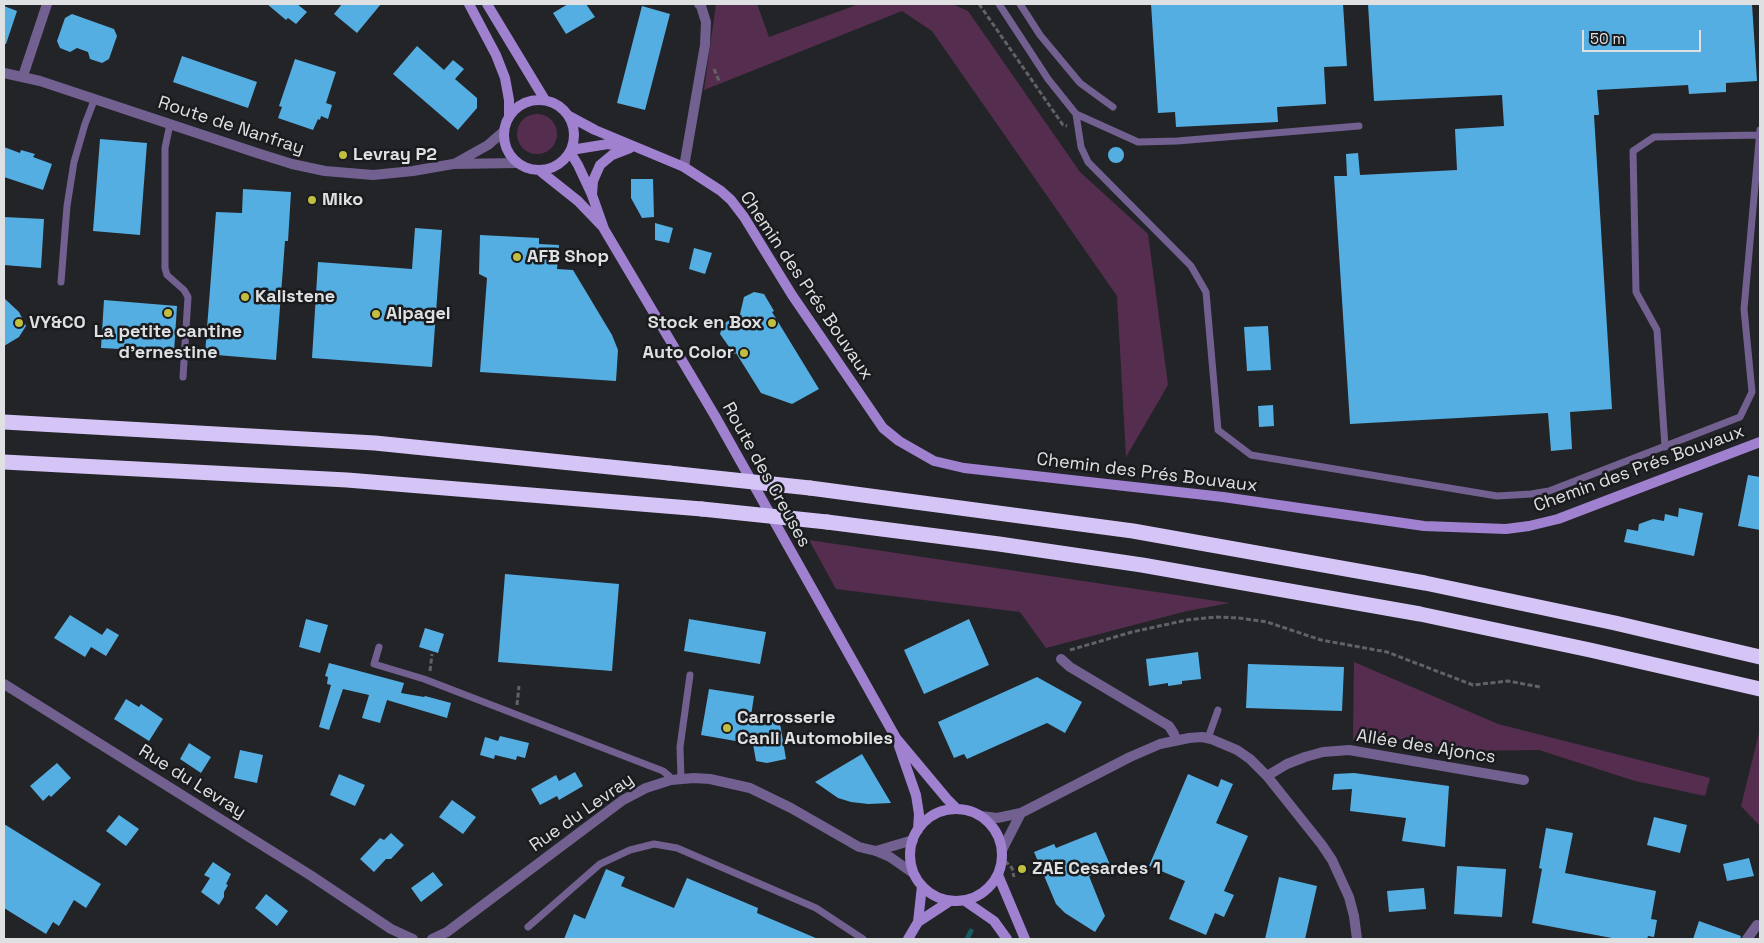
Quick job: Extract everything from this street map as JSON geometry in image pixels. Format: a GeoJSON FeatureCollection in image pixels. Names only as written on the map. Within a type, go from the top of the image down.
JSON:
{"type":"FeatureCollection","features":[{"type":"Feature","properties":{"kind":"highway"},"geometry":{"type":"LineString","coordinates":[[4,422],[376,443],[810,488],[1134,531],[1406,579],[1616,623],[1760,657]]}},
{"type":"Feature","properties":{"kind":"highway"},"geometry":{"type":"LineString","coordinates":[[4,462],[347,480],[702,509],[828,522],[999,544],[1142,565],[1420,614],[1760,689]]}},
{"type":"Feature","properties":{"kind":"main road"},"geometry":{"type":"LineString","coordinates":[[469,4],[506,78],[509,116],[504,132],[504,144],[509,155],[517,163],[528,169],[539,170],[557,165],[570,151],[574,139],[573,127],[569,116]]}},
{"type":"Feature","properties":{"kind":"main road"},"geometry":{"type":"LineString","coordinates":[[487,4],[545,100]]}},
{"type":"Feature","properties":{"kind":"main road"},"geometry":{"type":"LineString","coordinates":[[509,116],[525,102],[545,100],[554,103],[569,116],[595,130],[659,156]]}},
{"type":"Feature","properties":{"kind":"main road"},"geometry":{"type":"LineString","coordinates":[[570,151],[608,144],[632,148],[659,156]]}},
{"type":"Feature","properties":{"kind":"main road"},"geometry":{"type":"LineString","coordinates":[[592,195],[593,181],[600,165],[612,154],[632,148]]}},
{"type":"Feature","properties":{"kind":"main road","name":"Route des Creuses"},"geometry":{"type":"LineString","coordinates":[[570,151],[592,195],[604,229],[715,416],[896,738],[916,795],[919,814],[918,830]]}},
{"type":"Feature","properties":{"kind":"main road","name":"Chemin des Prés Bouvaux"},"geometry":{"type":"LineString","coordinates":[[659,156],[684,167],[721,191],[730,200],[744,217],[802,309],[883,428],[899,441],[934,461],[964,468],[1224,497],[1424,526],[1506,529],[1558,519],[1760,442]]}},
{"type":"Feature","properties":{"kind":"main road","name":"Route des Creuses"},"geometry":{"type":"LineString","coordinates":[[539,170],[578,201],[604,229]]}},
{"type":"Feature","properties":{"kind":"main road","name":"Route des Creuses"},"geometry":{"type":"LineString","coordinates":[[896,738],[957,809]]}},
{"type":"Feature","properties":{"kind":"main road"},"geometry":{"type":"LineString","coordinates":[[957,809],[970,811],[981,816],[992,825],[999,837],[1002,859],[998,875],[990,887],[979,896],[965,901],[950,901],[935,896],[922,886],[914,873],[910,856],[913,840],[918,830],[928,818],[942,811],[957,809]]}},
{"type":"Feature","properties":{"kind":"main road"},"geometry":{"type":"LineString","coordinates":[[998,875],[1025,939]]}},
{"type":"Feature","properties":{"kind":"main road"},"geometry":{"type":"LineString","coordinates":[[908,939],[918,922],[922,886]]}},
{"type":"Feature","properties":{"kind":"main road"},"geometry":{"type":"LineString","coordinates":[[918,922],[950,901]]}},
{"type":"Feature","properties":{"kind":"main road"},"geometry":{"type":"LineString","coordinates":[[965,901],[994,921],[1006,939]]}},
{"type":"Feature","properties":{"kind":"street"},"geometry":{"type":"LineString","coordinates":[[23,76],[47,4]]}},
{"type":"Feature","properties":{"kind":"street"},"geometry":{"type":"LineString","coordinates":[[684,167],[705,45],[706,22],[699,4]]}},
{"type":"Feature","properties":{"kind":"street","name":"Route de Nanfray"},"geometry":{"type":"LineString","coordinates":[[4,73],[23,76],[95,98],[292,164],[325,171],[373,175],[453,164],[517,163]]}},
{"type":"Feature","properties":{"kind":"street","name":"Route de Nanfray"},"geometry":{"type":"LineString","coordinates":[[453,164],[488,145],[504,132]]}},
{"type":"Feature","properties":{"kind":"street"},"geometry":{"type":"LineString","coordinates":[[470,156],[477,165]]}},
{"type":"Feature","properties":{"kind":"street"},"geometry":{"type":"LineString","coordinates":[[1061,659],[1070,667],[1169,726],[1176,740]]}},
{"type":"Feature","properties":{"kind":"street","name":"Rue du Levray"},"geometry":{"type":"LineString","coordinates":[[4,684],[310,875],[392,929],[413,939]]}},
{"type":"Feature","properties":{"kind":"street"},"geometry":{"type":"LineString","coordinates":[[981,816],[997,818],[1021,813],[1130,757],[1160,744],[1176,740],[1208,738],[1237,750],[1250,759],[1266,776],[1332,860],[1349,898],[1354,916],[1356,939]]}},
{"type":"Feature","properties":{"kind":"street","name":"Allée des Ajoncs"},"geometry":{"type":"LineString","coordinates":[[1266,776],[1287,764],[1305,757],[1323,752],[1349,750],[1524,780]]}},
{"type":"Feature","properties":{"kind":"street","name":"Rue du Levray"},"geometry":{"type":"LineString","coordinates":[[432,939],[447,932],[623,800],[646,788],[676,780],[710,779],[750,788],[791,808],[859,847],[876,851],[900,863],[914,873]]}},
{"type":"Feature","properties":{"kind":"street"},"geometry":{"type":"LineString","coordinates":[[1002,850],[1021,813]]}},
{"type":"Feature","properties":{"kind":"street"},"geometry":{"type":"LineString","coordinates":[[876,851],[913,840]]}},
{"type":"Feature","properties":{"kind":"street"},"geometry":{"type":"LineString","coordinates":[[1747,939],[1757,925]]}},
{"type":"Feature","properties":{"kind":"lane"},"geometry":{"type":"LineString","coordinates":[[998,4],[1048,79],[1076,114],[1138,142],[1178,141],[1359,126]]}},
{"type":"Feature","properties":{"kind":"lane"},"geometry":{"type":"LineString","coordinates":[[1020,4],[1040,35],[1080,83],[1114,107]]}},
{"type":"Feature","properties":{"kind":"lane"},"geometry":{"type":"LineString","coordinates":[[61,282],[67,206],[74,162],[95,98]]}},
{"type":"Feature","properties":{"kind":"lane"},"geometry":{"type":"LineString","coordinates":[[1076,114],[1082,147],[1088,162],[1191,266],[1206,292],[1218,430],[1251,455],[1497,496],[1549,491],[1665,447],[1740,417],[1752,392],[1744,309],[1760,133],[1654,138],[1633,151],[1636,292],[1657,330],[1665,447]]}},
{"type":"Feature","properties":{"kind":"lane"},"geometry":{"type":"LineString","coordinates":[[170,124],[165,148],[165,268],[167,275],[184,290],[188,297],[183,377]]}},
{"type":"Feature","properties":{"kind":"lane"},"geometry":{"type":"LineString","coordinates":[[379,647],[374,664],[427,680],[516,714],[663,771],[676,780],[690,675]]}},
{"type":"Feature","properties":{"kind":"lane"},"geometry":{"type":"LineString","coordinates":[[1208,738],[1218,710]]}},
{"type":"Feature","properties":{"kind":"lane"},"geometry":{"type":"LineString","coordinates":[[528,927],[600,864],[630,850],[654,844],[677,848],[816,908],[863,939]]}},
{"type":"Feature","properties":{"kind":"path"},"geometry":{"type":"LineString","coordinates":[[979,4],[1062,125],[1078,129]]}},
{"type":"Feature","properties":{"kind":"path"},"geometry":{"type":"LineString","coordinates":[[1061,659],[1065,653],[1071,650],[1150,628],[1187,620],[1216,617],[1239,618],[1267,622],[1320,640],[1387,652],[1473,685],[1508,681],[1540,687]]}},
{"type":"Feature","properties":{"kind":"path"},"geometry":{"type":"LineString","coordinates":[[427,680],[432,654]]}},
{"type":"Feature","properties":{"kind":"path"},"geometry":{"type":"LineString","coordinates":[[516,714],[519,686]]}},
{"type":"Feature","properties":{"kind":"shaded area"},"geometry":{"type":"Polygon","coordinates":[[[716,4],[757,4],[769,37],[859,4],[952,4],[968,11],[1080,172],[1148,234],[1168,385],[1126,457],[1117,296],[932,31],[902,11],[704,90],[716,4]]]}},
{"type":"Feature","properties":{"kind":"shaded area"},"geometry":{"type":"Polygon","coordinates":[[[541,114],[548,117],[554,123],[557,134],[556,142],[548,151],[541,154],[533,154],[526,151],[518,142],[517,130],[520,123],[529,115],[541,114]]]}},
{"type":"Feature","properties":{"kind":"shaded area"},"geometry":{"type":"Polygon","coordinates":[[[809,540],[1230,603],[1187,611],[1046,648],[1020,612],[836,589],[809,540]]]}},
{"type":"Feature","properties":{"kind":"shaded area"},"geometry":{"type":"Polygon","coordinates":[[[1354,662],[1498,724],[1710,778],[1705,796],[1635,781],[1539,750],[1458,751],[1401,739],[1353,740],[1354,662]]]}},
{"type":"Feature","properties":{"kind":"shaded area"},"geometry":{"type":"Polygon","coordinates":[[[1760,729],[1760,826],[1741,806],[1760,729]]]}},
{"type":"Feature","properties":{"kind":"building"},"geometry":{"type":"Polygon","coordinates":[[[267,4],[297,4],[307,12],[296,24],[288,18],[286,20],[267,4]]]}},
{"type":"Feature","properties":{"kind":"building"},"geometry":{"type":"Polygon","coordinates":[[[342,4],[381,4],[357,33],[334,14],[342,4]]]}},
{"type":"Feature","properties":{"kind":"building"},"geometry":{"type":"Polygon","coordinates":[[[568,4],[586,4],[595,17],[566,34],[553,13],[568,4]]]}},
{"type":"Feature","properties":{"kind":"building"},"geometry":{"type":"Polygon","coordinates":[[[1151,4],[1343,4],[1347,66],[1324,67],[1326,104],[1277,107],[1278,122],[1176,127],[1175,112],[1158,113],[1151,4]]]}},
{"type":"Feature","properties":{"kind":"building"},"geometry":{"type":"Polygon","coordinates":[[[1368,4],[1752,4],[1757,81],[1726,83],[1726,92],[1689,94],[1688,85],[1597,90],[1599,115],[1594,115],[1612,409],[1570,412],[1572,449],[1551,451],[1548,413],[1350,424],[1334,176],[1347,176],[1346,154],[1358,153],[1360,175],[1457,170],[1455,129],[1504,126],[1502,95],[1374,101],[1368,4]]]}},
{"type":"Feature","properties":{"kind":"building"},"geometry":{"type":"Polygon","coordinates":[[[4,6],[17,11],[6,44],[4,44],[4,6]]]}},
{"type":"Feature","properties":{"kind":"building"},"geometry":{"type":"Polygon","coordinates":[[[642,6],[670,14],[645,110],[617,103],[642,6]]]}},
{"type":"Feature","properties":{"kind":"building"},"geometry":{"type":"Polygon","coordinates":[[[72,14],[114,29],[117,36],[109,59],[102,63],[90,59],[88,52],[77,48],[70,52],[60,48],[57,41],[65,18],[72,14]]]}},
{"type":"Feature","properties":{"kind":"building"},"geometry":{"type":"Polygon","coordinates":[[[417,46],[444,70],[453,60],[464,69],[455,79],[477,98],[477,108],[458,130],[393,74],[417,46]]]}},
{"type":"Feature","properties":{"kind":"building"},"geometry":{"type":"Polygon","coordinates":[[[182,56],[257,82],[248,108],[173,82],[182,56]]]}},
{"type":"Feature","properties":{"kind":"building"},"geometry":{"type":"Polygon","coordinates":[[[295,59],[336,72],[326,103],[332,105],[328,119],[321,116],[313,130],[278,118],[282,107],[279,106],[295,59]]]}},
{"type":"Feature","properties":{"kind":"building"},"geometry":{"type":"Polygon","coordinates":[[[100,139],[147,143],[140,235],[93,231],[100,139]]]}},
{"type":"Feature","properties":{"kind":"building"},"geometry":{"type":"Polygon","coordinates":[[[4,147],[20,153],[21,150],[35,154],[33,157],[52,164],[43,190],[4,177],[4,147]]]}},
{"type":"Feature","properties":{"kind":"building"},"geometry":{"type":"Polygon","coordinates":[[[1116,147],[1122,149],[1124,155],[1122,161],[1116,163],[1110,161],[1108,155],[1110,149],[1116,147]]]}},
{"type":"Feature","properties":{"kind":"building"},"geometry":{"type":"Polygon","coordinates":[[[631,179],[653,179],[654,217],[642,218],[631,198],[631,179]]]}},
{"type":"Feature","properties":{"kind":"building","name":"Kalistene"},"geometry":{"type":"Polygon","coordinates":[[[243,189],[291,192],[288,241],[285,241],[276,360],[205,354],[216,212],[242,213],[243,189]]]}},
{"type":"Feature","properties":{"kind":"building"},"geometry":{"type":"Polygon","coordinates":[[[4,217],[44,219],[41,268],[4,265],[4,217]]]}},
{"type":"Feature","properties":{"kind":"building"},"geometry":{"type":"Polygon","coordinates":[[[655,223],[673,228],[669,243],[655,240],[655,223]]]}},
{"type":"Feature","properties":{"kind":"building","name":"Alpagel"},"geometry":{"type":"Polygon","coordinates":[[[415,228],[442,230],[432,367],[312,358],[318,262],[412,269],[415,228]]]}},
{"type":"Feature","properties":{"kind":"building"},"geometry":{"type":"Polygon","coordinates":[[[480,235],[539,238],[539,244],[559,245],[557,269],[573,270],[612,335],[618,350],[616,381],[480,372],[487,278],[479,274],[480,235]]]}},
{"type":"Feature","properties":{"kind":"building"},"geometry":{"type":"Polygon","coordinates":[[[694,248],[712,253],[705,274],[689,269],[694,248]]]}},
{"type":"Feature","properties":{"kind":"building"},"geometry":{"type":"Polygon","coordinates":[[[754,292],[764,294],[774,311],[772,312],[819,389],[792,404],[761,393],[736,353],[734,354],[720,334],[723,324],[740,314],[744,297],[754,292]]]}},
{"type":"Feature","properties":{"kind":"building"},"geometry":{"type":"Polygon","coordinates":[[[4,298],[19,312],[26,326],[19,337],[4,346],[4,298]]]}},
{"type":"Feature","properties":{"kind":"building"},"geometry":{"type":"Polygon","coordinates":[[[104,300],[177,306],[174,352],[101,348],[104,300]]]}},
{"type":"Feature","properties":{"kind":"building"},"geometry":{"type":"Polygon","coordinates":[[[1268,326],[1271,370],[1247,371],[1244,327],[1268,326]]]}},
{"type":"Feature","properties":{"kind":"building"},"geometry":{"type":"Polygon","coordinates":[[[1273,405],[1274,426],[1259,427],[1258,406],[1273,405]]]}},
{"type":"Feature","properties":{"kind":"building"},"geometry":{"type":"Polygon","coordinates":[[[1748,475],[1760,477],[1760,530],[1738,526],[1748,475]]]}},
{"type":"Feature","properties":{"kind":"building"},"geometry":{"type":"Polygon","coordinates":[[[1679,508],[1703,513],[1694,556],[1624,542],[1627,529],[1638,531],[1639,524],[1653,519],[1664,521],[1665,514],[1678,517],[1679,508]]]}},
{"type":"Feature","properties":{"kind":"building"},"geometry":{"type":"Polygon","coordinates":[[[505,574],[619,584],[612,671],[498,662],[505,574]]]}},
{"type":"Feature","properties":{"kind":"building"},"geometry":{"type":"Polygon","coordinates":[[[70,615],[102,635],[107,628],[119,635],[106,656],[91,647],[85,657],[54,638],[70,615]]]}},
{"type":"Feature","properties":{"kind":"building"},"geometry":{"type":"Polygon","coordinates":[[[306,619],[328,625],[320,653],[299,647],[306,619]]]}},
{"type":"Feature","properties":{"kind":"building"},"geometry":{"type":"Polygon","coordinates":[[[689,619],[766,632],[760,664],[684,651],[689,619]]]}},
{"type":"Feature","properties":{"kind":"building"},"geometry":{"type":"Polygon","coordinates":[[[969,619],[989,665],[924,694],[904,650],[969,619]]]}},
{"type":"Feature","properties":{"kind":"building"},"geometry":{"type":"Polygon","coordinates":[[[425,628],[444,634],[438,653],[419,647],[425,628]]]}},
{"type":"Feature","properties":{"kind":"building"},"geometry":{"type":"Polygon","coordinates":[[[1198,652],[1201,679],[1182,681],[1182,684],[1168,686],[1168,683],[1149,686],[1146,659],[1198,652]]]}},
{"type":"Feature","properties":{"kind":"building"},"geometry":{"type":"Polygon","coordinates":[[[329,663],[404,683],[401,693],[425,696],[451,703],[447,718],[387,700],[380,723],[362,718],[369,695],[343,689],[329,730],[319,727],[331,685],[327,684],[328,677],[325,676],[329,663]]]}},
{"type":"Feature","properties":{"kind":"building"},"geometry":{"type":"Polygon","coordinates":[[[1248,664],[1344,667],[1342,711],[1246,708],[1248,664]]]}},
{"type":"Feature","properties":{"kind":"building"},"geometry":{"type":"Polygon","coordinates":[[[1037,677],[1082,702],[1065,733],[1047,723],[967,759],[964,754],[954,758],[938,722],[1037,677]]]}},
{"type":"Feature","properties":{"kind":"building"},"geometry":{"type":"Polygon","coordinates":[[[709,689],[754,696],[751,716],[778,712],[786,759],[767,763],[756,761],[753,744],[701,735],[709,689]]]}},
{"type":"Feature","properties":{"kind":"building"},"geometry":{"type":"Polygon","coordinates":[[[126,699],[139,707],[141,704],[163,719],[149,741],[114,719],[126,699]]]}},
{"type":"Feature","properties":{"kind":"building"},"geometry":{"type":"Polygon","coordinates":[[[500,736],[529,743],[525,758],[517,756],[516,760],[495,755],[494,759],[480,755],[485,737],[498,741],[500,736]]]}},
{"type":"Feature","properties":{"kind":"building"},"geometry":{"type":"Polygon","coordinates":[[[189,743],[211,757],[201,773],[180,759],[189,743]]]}},
{"type":"Feature","properties":{"kind":"building"},"geometry":{"type":"Polygon","coordinates":[[[240,750],[263,755],[257,783],[234,778],[240,750]]]}},
{"type":"Feature","properties":{"kind":"building"},"geometry":{"type":"Polygon","coordinates":[[[862,754],[891,803],[868,804],[851,802],[838,798],[815,782],[862,754]]]}},
{"type":"Feature","properties":{"kind":"building"},"geometry":{"type":"Polygon","coordinates":[[[57,763],[71,778],[51,797],[49,795],[43,801],[30,786],[57,763]]]}},
{"type":"Feature","properties":{"kind":"building"},"geometry":{"type":"Polygon","coordinates":[[[575,772],[583,786],[559,800],[557,796],[540,805],[531,789],[556,775],[559,781],[575,772]]]}},
{"type":"Feature","properties":{"kind":"building"},"geometry":{"type":"Polygon","coordinates":[[[1354,773],[1449,786],[1445,847],[1402,841],[1406,818],[1350,811],[1352,789],[1332,790],[1334,774],[1354,773]]]}},
{"type":"Feature","properties":{"kind":"building"},"geometry":{"type":"Polygon","coordinates":[[[339,774],[365,785],[355,806],[330,795],[339,774]]]}},
{"type":"Feature","properties":{"kind":"building"},"geometry":{"type":"Polygon","coordinates":[[[1188,774],[1218,787],[1221,779],[1233,784],[1216,823],[1248,836],[1224,891],[1234,895],[1224,917],[1215,913],[1206,935],[1169,919],[1185,881],[1149,866],[1188,774]]]}},
{"type":"Feature","properties":{"kind":"building"},"geometry":{"type":"Polygon","coordinates":[[[452,800],[476,817],[463,834],[439,817],[452,800]]]}},
{"type":"Feature","properties":{"kind":"building"},"geometry":{"type":"Polygon","coordinates":[[[119,815],[139,829],[126,846],[106,831],[119,815]]]}},
{"type":"Feature","properties":{"kind":"building"},"geometry":{"type":"Polygon","coordinates":[[[1654,817],[1687,825],[1680,853],[1647,845],[1654,817]]]}},
{"type":"Feature","properties":{"kind":"building"},"geometry":{"type":"Polygon","coordinates":[[[4,824],[101,884],[86,908],[74,900],[59,926],[53,922],[46,934],[4,908],[4,824]]]}},
{"type":"Feature","properties":{"kind":"building"},"geometry":{"type":"Polygon","coordinates":[[[1546,828],[1573,833],[1565,873],[1656,891],[1651,919],[1657,920],[1654,937],[1648,936],[1647,939],[1617,939],[1532,923],[1542,869],[1539,868],[1546,828]]]}},
{"type":"Feature","properties":{"kind":"building"},"geometry":{"type":"Polygon","coordinates":[[[1096,832],[1111,867],[1089,876],[1105,916],[1095,932],[1065,913],[1056,904],[1034,852],[1054,844],[1056,848],[1096,832]]]}},
{"type":"Feature","properties":{"kind":"building"},"geometry":{"type":"Polygon","coordinates":[[[391,833],[404,845],[391,859],[386,859],[374,872],[360,859],[380,838],[384,840],[391,833]]]}},
{"type":"Feature","properties":{"kind":"building"},"geometry":{"type":"Polygon","coordinates":[[[1749,858],[1754,876],[1727,881],[1723,864],[1749,858]]]}},
{"type":"Feature","properties":{"kind":"building"},"geometry":{"type":"Polygon","coordinates":[[[213,862],[231,874],[226,884],[228,885],[224,892],[224,897],[219,905],[201,892],[210,878],[204,875],[213,862]]]}},
{"type":"Feature","properties":{"kind":"building"},"geometry":{"type":"Polygon","coordinates":[[[1457,866],[1506,869],[1502,917],[1454,914],[1457,866]]]}},
{"type":"Feature","properties":{"kind":"building"},"geometry":{"type":"Polygon","coordinates":[[[606,869],[625,877],[621,886],[674,908],[687,878],[758,908],[757,913],[818,939],[564,939],[574,914],[585,919],[606,869]]]}},
{"type":"Feature","properties":{"kind":"building"},"geometry":{"type":"Polygon","coordinates":[[[433,872],[443,885],[421,902],[411,888],[433,872]]]}},
{"type":"Feature","properties":{"kind":"building"},"geometry":{"type":"Polygon","coordinates":[[[1279,877],[1317,886],[1305,939],[1265,939],[1279,877]]]}},
{"type":"Feature","properties":{"kind":"building"},"geometry":{"type":"Polygon","coordinates":[[[1424,888],[1426,909],[1389,912],[1387,891],[1424,888]]]}},
{"type":"Feature","properties":{"kind":"building"},"geometry":{"type":"Polygon","coordinates":[[[266,894],[288,911],[277,926],[255,908],[266,894]]]}},
{"type":"Feature","properties":{"kind":"building"},"geometry":{"type":"Polygon","coordinates":[[[1699,921],[1741,936],[1740,939],[1693,939],[1699,921]]]}},
{"type":"Feature","properties":{"kind":"waterway"},"geometry":{"type":"LineString","coordinates":[[967,939],[971,931]]}},
{"type":"Feature","properties":{"kind":"place","name":"Levray P2"},"geometry":{"type":"Point","coordinates":[343,155]}},
{"type":"Feature","properties":{"kind":"place","name":"Miko"},"geometry":{"type":"Point","coordinates":[312,200]}},
{"type":"Feature","properties":{"kind":"place","name":"AFB Shop"},"geometry":{"type":"Point","coordinates":[517,257]}},
{"type":"Feature","properties":{"kind":"place","name":"Kalistene"},"geometry":{"type":"Point","coordinates":[245,297]}},
{"type":"Feature","properties":{"kind":"place","name":"La petite cantine d'ernestine"},"geometry":{"type":"Point","coordinates":[168,313]}},
{"type":"Feature","properties":{"kind":"place","name":"Alpagel"},"geometry":{"type":"Point","coordinates":[376,314]}},
{"type":"Feature","properties":{"kind":"place","name":"VY&CO"},"geometry":{"type":"Point","coordinates":[19,323]}},
{"type":"Feature","properties":{"kind":"place","name":"Stock en Box"},"geometry":{"type":"Point","coordinates":[772,323]}},
{"type":"Feature","properties":{"kind":"place","name":"Auto Color"},"geometry":{"type":"Point","coordinates":[744,353]}},
{"type":"Feature","properties":{"kind":"place","name":"Carrosserie Canli Automobiles"},"geometry":{"type":"Point","coordinates":[727,728]}},
{"type":"Feature","properties":{"kind":"place","name":"ZAE Cesardes 1"},"geometry":{"type":"Point","coordinates":[1022,869]}}]}
